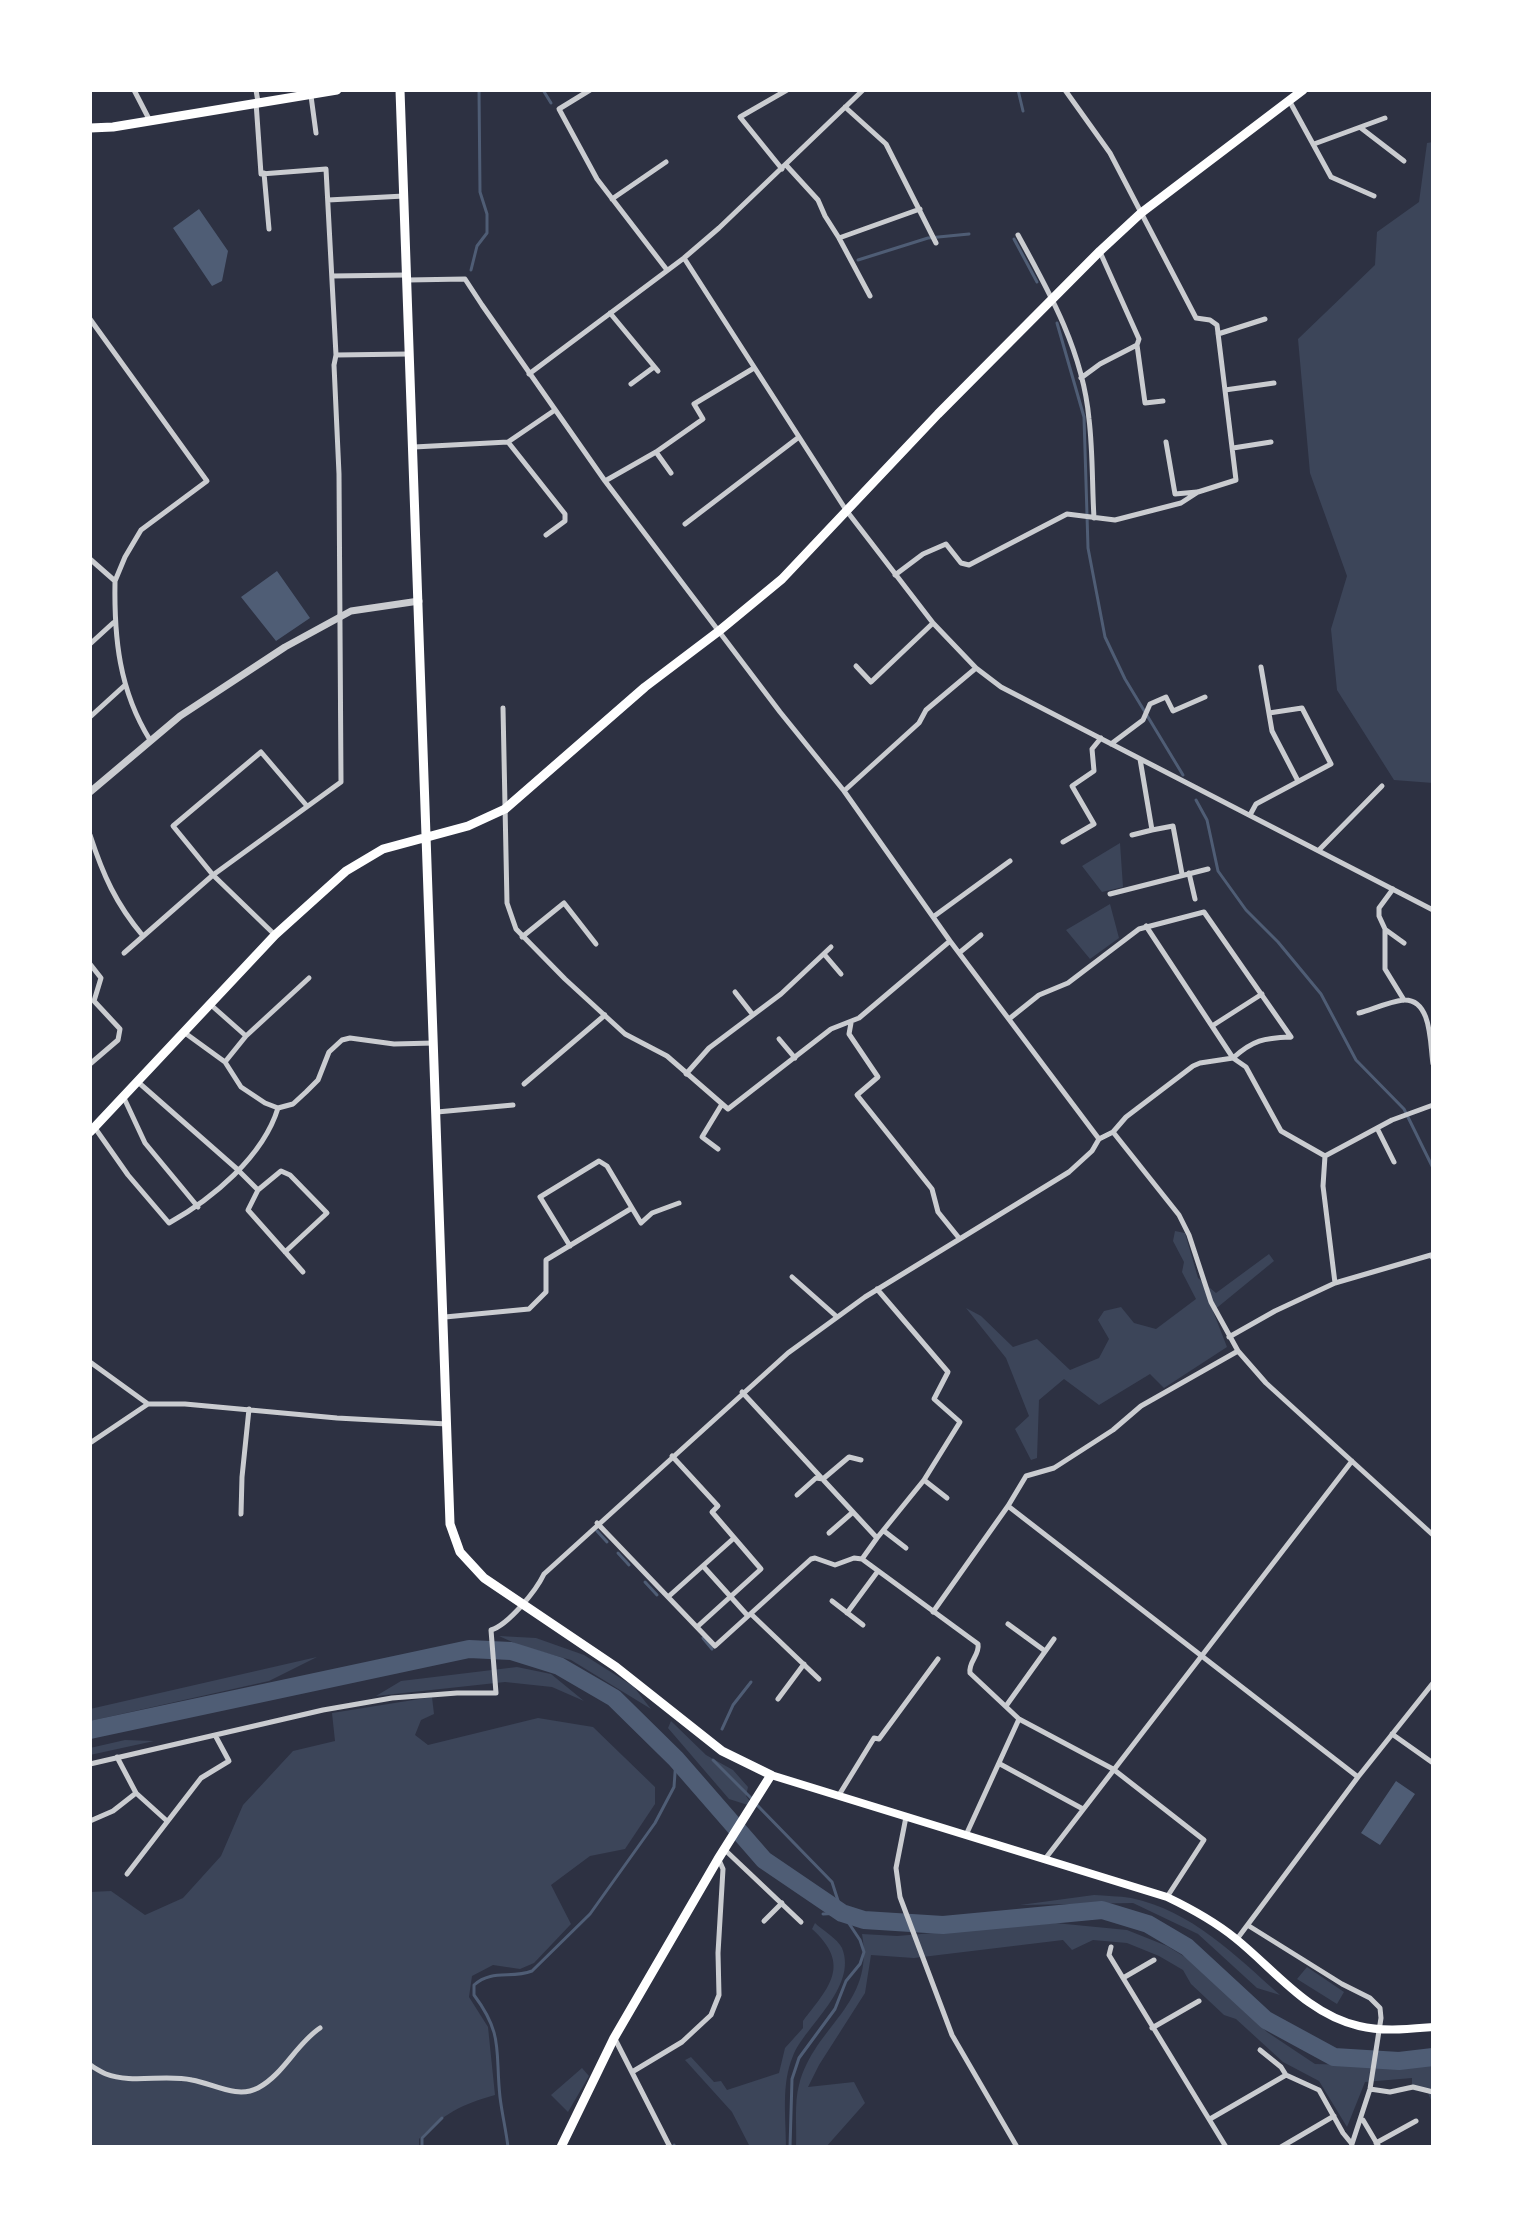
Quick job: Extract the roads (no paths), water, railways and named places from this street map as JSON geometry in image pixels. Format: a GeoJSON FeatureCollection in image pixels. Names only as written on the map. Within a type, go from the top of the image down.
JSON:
{"type":"FeatureCollection","features":[{"type":"Feature","properties":{"kind":"main road"},"geometry":{"type":"LineString","coordinates":[[90,128],[337,90]]}},
{"type":"Feature","properties":{"kind":"main road"},"geometry":{"type":"LineString","coordinates":[[400,90],[450,1524],[455,1540],[471,1567],[616,1667],[722,1751],[750,1767],[1167,1897],[1196,1910],[1237,1939],[1295,1993],[1317,2009],[1340,2020],[1380,2030],[1433,2027]]}},
{"type":"Feature","properties":{"kind":"main road"},"geometry":{"type":"LineString","coordinates":[[92,1130],[275,935],[346,871],[383,849],[468,826],[505,809],[645,687],[782,579],[1100,251],[1141,213],[1303,90]]}},
{"type":"Feature","properties":{"kind":"main road"},"geometry":{"type":"LineString","coordinates":[[561,2147],[614,2038],[718,1859],[771,1775]]}},
{"type":"Feature","properties":{"kind":"street"},"geometry":{"type":"LineString","coordinates":[[134,90],[150,121]]}},
{"type":"Feature","properties":{"kind":"street"},"geometry":{"type":"LineString","coordinates":[[124,953],[213,875],[341,782],[338,421],[326,169],[261,174],[256,90]]}},
{"type":"Feature","properties":{"kind":"street"},"geometry":{"type":"LineString","coordinates":[[590,90],[559,109],[582,153],[612,199],[667,270]]}},
{"type":"Feature","properties":{"kind":"street"},"geometry":{"type":"LineString","coordinates":[[787,90],[740,117],[818,200],[870,296]]}},
{"type":"Feature","properties":{"kind":"street"},"geometry":{"type":"LineString","coordinates":[[529,374],[684,258],[863,90]]}},
{"type":"Feature","properties":{"kind":"street"},"geometry":{"type":"LineString","coordinates":[[895,575],[923,554],[946,544],[961,563],[969,565],[1067,514],[1115,520],[1181,503],[1198,492],[1236,480],[1217,325],[1210,320],[1196,318],[1110,153],[1065,90]]}},
{"type":"Feature","properties":{"kind":"street"},"geometry":{"type":"LineString","coordinates":[[311,96],[316,133]]}},
{"type":"Feature","properties":{"kind":"street"},"geometry":{"type":"LineString","coordinates":[[1290,102],[1331,177],[1374,196]]}},
{"type":"Feature","properties":{"kind":"street"},"geometry":{"type":"LineString","coordinates":[[845,107],[886,144],[936,243]]}},
{"type":"Feature","properties":{"kind":"street"},"geometry":{"type":"LineString","coordinates":[[1314,144],[1385,118]]}},
{"type":"Feature","properties":{"kind":"street"},"geometry":{"type":"LineString","coordinates":[[1360,127],[1404,161]]}},
{"type":"Feature","properties":{"kind":"street"},"geometry":{"type":"LineString","coordinates":[[612,199],[666,162]]}},
{"type":"Feature","properties":{"kind":"street"},"geometry":{"type":"LineString","coordinates":[[264,173],[269,229]]}},
{"type":"Feature","properties":{"kind":"street"},"geometry":{"type":"LineString","coordinates":[[328,200],[405,196]]}},
{"type":"Feature","properties":{"kind":"street"},"geometry":{"type":"LineString","coordinates":[[839,238],[920,209]]}},
{"type":"Feature","properties":{"kind":"street"},"geometry":{"type":"LineString","coordinates":[[1018,235],[1053,297],[1081,378],[1089,417],[1094,518]]}},
{"type":"Feature","properties":{"kind":"street"},"geometry":{"type":"LineString","coordinates":[[1100,251],[1139,339],[1137,345],[1145,403],[1163,401]]}},
{"type":"Feature","properties":{"kind":"street"},"geometry":{"type":"LineString","coordinates":[[684,258],[846,510],[933,623],[976,668],[1001,687],[1433,910]]}},
{"type":"Feature","properties":{"kind":"street"},"geometry":{"type":"LineString","coordinates":[[332,276],[465,279],[605,481],[844,791],[950,941],[1099,1139]]}},
{"type":"Feature","properties":{"kind":"street"},"geometry":{"type":"LineString","coordinates":[[610,313],[656,369],[631,384]]}},
{"type":"Feature","properties":{"kind":"street"},"geometry":{"type":"LineString","coordinates":[[90,319],[207,481],[141,530],[115,581],[116,647],[137,720],[150,740]]}},
{"type":"Feature","properties":{"kind":"street"},"geometry":{"type":"LineString","coordinates":[[1218,334],[1265,319]]}},
{"type":"Feature","properties":{"kind":"street"},"geometry":{"type":"LineString","coordinates":[[1081,378],[1100,364],[1137,345]]}},
{"type":"Feature","properties":{"kind":"street"},"geometry":{"type":"LineString","coordinates":[[336,355],[410,353]]}},
{"type":"Feature","properties":{"kind":"street"},"geometry":{"type":"LineString","coordinates":[[605,481],[656,452],[703,419],[694,404],[754,368]]}},
{"type":"Feature","properties":{"kind":"street"},"geometry":{"type":"LineString","coordinates":[[1225,390],[1274,383]]}},
{"type":"Feature","properties":{"kind":"street"},"geometry":{"type":"LineString","coordinates":[[413,447],[508,442],[555,410]]}},
{"type":"Feature","properties":{"kind":"street"},"geometry":{"type":"LineString","coordinates":[[685,524],[799,437]]}},
{"type":"Feature","properties":{"kind":"street"},"geometry":{"type":"LineString","coordinates":[[508,442],[565,514],[565,521],[546,535]]}},
{"type":"Feature","properties":{"kind":"street"},"geometry":{"type":"LineString","coordinates":[[1166,442],[1175,494],[1191,490],[1198,492]]}},
{"type":"Feature","properties":{"kind":"street"},"geometry":{"type":"LineString","coordinates":[[1233,448],[1271,442]]}},
{"type":"Feature","properties":{"kind":"street"},"geometry":{"type":"LineString","coordinates":[[656,452],[671,473]]}},
{"type":"Feature","properties":{"kind":"street"},"geometry":{"type":"LineString","coordinates":[[91,564],[115,581]]}},
{"type":"Feature","properties":{"kind":"street"},"geometry":{"type":"LineString","coordinates":[[90,792],[150,740],[253,666],[351,611],[419,601]]}},
{"type":"Feature","properties":{"kind":"street"},"geometry":{"type":"LineString","coordinates":[[90,644],[114,623]]}},
{"type":"Feature","properties":{"kind":"street"},"geometry":{"type":"LineString","coordinates":[[856,666],[871,682],[933,623]]}},
{"type":"Feature","properties":{"kind":"street"},"geometry":{"type":"LineString","coordinates":[[1261,667],[1272,731],[1298,781]]}},
{"type":"Feature","properties":{"kind":"street"},"geometry":{"type":"LineString","coordinates":[[844,791],[919,723],[926,710],[976,668]]}},
{"type":"Feature","properties":{"kind":"street"},"geometry":{"type":"LineString","coordinates":[[90,717],[125,685]]}},
{"type":"Feature","properties":{"kind":"street"},"geometry":{"type":"LineString","coordinates":[[1111,744],[1143,720],[1150,704],[1166,697],[1173,711],[1205,697]]}},
{"type":"Feature","properties":{"kind":"street"},"geometry":{"type":"LineString","coordinates":[[503,708],[507,903],[511,918],[522,937],[625,1034],[667,1056],[728,1109],[831,1029],[851,1023],[950,941]]}},
{"type":"Feature","properties":{"kind":"street"},"geometry":{"type":"LineString","coordinates":[[1250,815],[1256,804],[1331,764],[1302,708],[1269,713]]}},
{"type":"Feature","properties":{"kind":"street"},"geometry":{"type":"LineString","coordinates":[[1063,842],[1094,824],[1072,786],[1094,771],[1092,749],[1101,738]]}},
{"type":"Feature","properties":{"kind":"street"},"geometry":{"type":"LineString","coordinates":[[275,935],[213,875],[173,826],[261,752],[307,806]]}},
{"type":"Feature","properties":{"kind":"street"},"geometry":{"type":"LineString","coordinates":[[1140,759],[1152,830]]}},
{"type":"Feature","properties":{"kind":"street"},"geometry":{"type":"LineString","coordinates":[[1319,850],[1382,786]]}},
{"type":"Feature","properties":{"kind":"street"},"geometry":{"type":"LineString","coordinates":[[1132,835],[1173,826],[1195,899]]}},
{"type":"Feature","properties":{"kind":"street"},"geometry":{"type":"LineString","coordinates":[[90,835],[103,877],[125,915],[143,936]]}},
{"type":"Feature","properties":{"kind":"street"},"geometry":{"type":"LineString","coordinates":[[933,917],[1010,861]]}},
{"type":"Feature","properties":{"kind":"street"},"geometry":{"type":"LineString","coordinates":[[1110,894],[1208,869]]}},
{"type":"Feature","properties":{"kind":"street"},"geometry":{"type":"LineString","coordinates":[[1393,889],[1379,908],[1379,916],[1385,929],[1385,969],[1404,1000]]}},
{"type":"Feature","properties":{"kind":"street"},"geometry":{"type":"LineString","coordinates":[[522,937],[564,903],[596,944]]}},
{"type":"Feature","properties":{"kind":"street"},"geometry":{"type":"LineString","coordinates":[[90,1764],[323,1710],[392,1698],[496,1693],[491,1630],[500,1627],[523,1605],[537,1589],[544,1574],[597,1523],[742,1392],[836,1316],[1069,1172],[1092,1151],[1099,1139],[1113,1132],[1126,1117],[1193,1066],[1233,1058],[1248,1044],[1269,1038],[1291,1037],[1204,912],[1146,926],[1068,983],[1039,995],[1009,1019]]}},
{"type":"Feature","properties":{"kind":"street"},"geometry":{"type":"LineString","coordinates":[[1146,926],[1233,1058],[1246,1067],[1281,1131],[1325,1156]]}},
{"type":"Feature","properties":{"kind":"street"},"geometry":{"type":"LineString","coordinates":[[1385,929],[1404,943]]}},
{"type":"Feature","properties":{"kind":"street"},"geometry":{"type":"LineString","coordinates":[[959,953],[981,935]]}},
{"type":"Feature","properties":{"kind":"street"},"geometry":{"type":"LineString","coordinates":[[686,1074],[709,1048],[781,994],[831,947]]}},
{"type":"Feature","properties":{"kind":"street"},"geometry":{"type":"LineString","coordinates":[[824,954],[841,974]]}},
{"type":"Feature","properties":{"kind":"street"},"geometry":{"type":"LineString","coordinates":[[90,964],[101,978],[94,1001],[120,1029],[118,1040],[90,1064]]}},
{"type":"Feature","properties":{"kind":"street"},"geometry":{"type":"LineString","coordinates":[[225,1062],[246,1036],[309,978]]}},
{"type":"Feature","properties":{"kind":"street"},"geometry":{"type":"LineString","coordinates":[[735,992],[753,1015]]}},
{"type":"Feature","properties":{"kind":"street"},"geometry":{"type":"LineString","coordinates":[[1212,1026],[1262,994]]}},
{"type":"Feature","properties":{"kind":"street"},"geometry":{"type":"LineString","coordinates":[[1359,1013],[1404,1000],[1414,1002],[1427,1019],[1433,1064]]}},
{"type":"Feature","properties":{"kind":"street"},"geometry":{"type":"LineString","coordinates":[[210,1004],[246,1036]]}},
{"type":"Feature","properties":{"kind":"street"},"geometry":{"type":"LineString","coordinates":[[524,1084],[605,1015]]}},
{"type":"Feature","properties":{"kind":"street"},"geometry":{"type":"LineString","coordinates":[[851,1023],[849,1034],[878,1077],[857,1095],[932,1189],[938,1212],[959,1238]]}},
{"type":"Feature","properties":{"kind":"street"},"geometry":{"type":"LineString","coordinates":[[184,1032],[225,1062],[241,1087],[278,1108],[293,1104],[318,1080],[329,1052],[335,1043],[342,1040],[434,1043]]}},
{"type":"Feature","properties":{"kind":"street"},"geometry":{"type":"LineString","coordinates":[[779,1039],[795,1058]]}},
{"type":"Feature","properties":{"kind":"street"},"geometry":{"type":"LineString","coordinates":[[138,1081],[258,1190]]}},
{"type":"Feature","properties":{"kind":"street"},"geometry":{"type":"LineString","coordinates":[[123,1097],[145,1143],[198,1207]]}},
{"type":"Feature","properties":{"kind":"street"},"geometry":{"type":"LineString","coordinates":[[718,1149],[702,1137],[722,1104]]}},
{"type":"Feature","properties":{"kind":"street"},"geometry":{"type":"LineString","coordinates":[[437,1112],[513,1105]]}},
{"type":"Feature","properties":{"kind":"street"},"geometry":{"type":"LineString","coordinates":[[1325,1156],[1377,1128],[1433,1105]]}},
{"type":"Feature","properties":{"kind":"street"},"geometry":{"type":"LineString","coordinates":[[92,1130],[169,1223],[198,1207],[237,1169],[263,1140],[278,1108]]}},
{"type":"Feature","properties":{"kind":"street"},"geometry":{"type":"LineString","coordinates":[[1377,1128],[1394,1162]]}},
{"type":"Feature","properties":{"kind":"street"},"geometry":{"type":"LineString","coordinates":[[1113,1132],[1179,1215],[1189,1235],[1211,1302],[1238,1351],[1266,1383],[1433,1535]]}},
{"type":"Feature","properties":{"kind":"street"},"geometry":{"type":"LineString","coordinates":[[1325,1156],[1323,1186],[1335,1283]]}},
{"type":"Feature","properties":{"kind":"street"},"geometry":{"type":"LineString","coordinates":[[570,1246],[540,1197],[599,1161],[607,1166],[641,1223],[652,1213],[679,1203]]}},
{"type":"Feature","properties":{"kind":"street"},"geometry":{"type":"LineString","coordinates":[[285,1252],[327,1213],[290,1175],[281,1171],[258,1190],[248,1210],[285,1252],[303,1272]]}},
{"type":"Feature","properties":{"kind":"street"},"geometry":{"type":"LineString","coordinates":[[445,1317],[529,1309],[546,1292],[546,1260],[632,1208]]}},
{"type":"Feature","properties":{"kind":"street"},"geometry":{"type":"LineString","coordinates":[[1229,1338],[1275,1311],[1335,1283],[1431,1255],[1433,1258]]}},
{"type":"Feature","properties":{"kind":"street"},"geometry":{"type":"LineString","coordinates":[[792,1277],[836,1316]]}},
{"type":"Feature","properties":{"kind":"street"},"geometry":{"type":"LineString","coordinates":[[862,1559],[924,1480],[960,1422],[934,1399],[948,1372],[877,1289]]}},
{"type":"Feature","properties":{"kind":"street"},"geometry":{"type":"LineString","coordinates":[[933,1612],[1026,1476],[1054,1468],[1113,1430],[1141,1406],[1238,1351]]}},
{"type":"Feature","properties":{"kind":"street"},"geometry":{"type":"LineString","coordinates":[[90,1362],[148,1404]]}},
{"type":"Feature","properties":{"kind":"street"},"geometry":{"type":"LineString","coordinates":[[742,1392],[877,1538]]}},
{"type":"Feature","properties":{"kind":"street"},"geometry":{"type":"LineString","coordinates":[[90,1443],[148,1404],[185,1404],[447,1424]]}},
{"type":"Feature","properties":{"kind":"street"},"geometry":{"type":"LineString","coordinates":[[241,1514],[249,1409]]}},
{"type":"Feature","properties":{"kind":"street"},"geometry":{"type":"LineString","coordinates":[[672,1456],[718,1506],[712,1512],[761,1569],[697,1627]]}},
{"type":"Feature","properties":{"kind":"street"},"geometry":{"type":"LineString","coordinates":[[797,1495],[816,1478],[823,1479],[849,1457],[861,1460]]}},
{"type":"Feature","properties":{"kind":"street"},"geometry":{"type":"LineString","coordinates":[[1044,1861],[1352,1461]]}},
{"type":"Feature","properties":{"kind":"street"},"geometry":{"type":"LineString","coordinates":[[924,1480],[947,1498]]}},
{"type":"Feature","properties":{"kind":"street"},"geometry":{"type":"LineString","coordinates":[[1008,1506],[1358,1777]]}},
{"type":"Feature","properties":{"kind":"street"},"geometry":{"type":"LineString","coordinates":[[829,1533],[853,1512]]}},
{"type":"Feature","properties":{"kind":"street"},"geometry":{"type":"LineString","coordinates":[[597,1523],[715,1646],[811,1559],[835,1565],[854,1558],[862,1559],[978,1644],[979,1650],[969,1668],[970,1673],[1019,1719],[1113,1769],[1204,1840],[1167,1897]]}},
{"type":"Feature","properties":{"kind":"street"},"geometry":{"type":"LineString","coordinates":[[884,1531],[906,1548]]}},
{"type":"Feature","properties":{"kind":"street"},"geometry":{"type":"LineString","coordinates":[[668,1597],[734,1538]]}},
{"type":"Feature","properties":{"kind":"street"},"geometry":{"type":"LineString","coordinates":[[703,1566],[749,1615],[819,1679]]}},
{"type":"Feature","properties":{"kind":"street"},"geometry":{"type":"LineString","coordinates":[[847,1613],[878,1571]]}},
{"type":"Feature","properties":{"kind":"street"},"geometry":{"type":"LineString","coordinates":[[832,1601],[863,1625]]}},
{"type":"Feature","properties":{"kind":"street"},"geometry":{"type":"LineString","coordinates":[[1008,1624],[1045,1651]]}},
{"type":"Feature","properties":{"kind":"street"},"geometry":{"type":"LineString","coordinates":[[1006,1706],[1054,1639]]}},
{"type":"Feature","properties":{"kind":"street"},"geometry":{"type":"LineString","coordinates":[[838,1796],[874,1738],[879,1739],[938,1659]]}},
{"type":"Feature","properties":{"kind":"street"},"geometry":{"type":"LineString","coordinates":[[778,1699],[804,1664]]}},
{"type":"Feature","properties":{"kind":"street"},"geometry":{"type":"LineString","coordinates":[[1237,1939],[1358,1777],[1432,1685]]}},
{"type":"Feature","properties":{"kind":"street"},"geometry":{"type":"LineString","coordinates":[[965,1835],[1019,1719]]}},
{"type":"Feature","properties":{"kind":"street"},"geometry":{"type":"LineString","coordinates":[[1392,1734],[1433,1763]]}},
{"type":"Feature","properties":{"kind":"street"},"geometry":{"type":"LineString","coordinates":[[127,1874],[201,1778],[229,1761],[215,1735]]}},
{"type":"Feature","properties":{"kind":"street"},"geometry":{"type":"LineString","coordinates":[[117,1757],[136,1793],[167,1821]]}},
{"type":"Feature","properties":{"kind":"street"},"geometry":{"type":"LineString","coordinates":[[1000,1764],[1083,1809]]}},
{"type":"Feature","properties":{"kind":"street"},"geometry":{"type":"LineString","coordinates":[[90,1821],[113,1811],[136,1793]]}},
{"type":"Feature","properties":{"kind":"street"},"geometry":{"type":"LineString","coordinates":[[906,1816],[896,1868],[900,1897],[952,2035],[1017,2147]]}},
{"type":"Feature","properties":{"kind":"street"},"geometry":{"type":"LineString","coordinates":[[724,1849],[801,1922]]}},
{"type":"Feature","properties":{"kind":"street"},"geometry":{"type":"LineString","coordinates":[[632,2072],[682,2042],[711,2015],[719,1995],[723,1869],[718,1859]]}},
{"type":"Feature","properties":{"kind":"street"},"geometry":{"type":"LineString","coordinates":[[764,1921],[782,1903]]}},
{"type":"Feature","properties":{"kind":"street"},"geometry":{"type":"LineString","coordinates":[[1249,1926],[1370,1998],[1380,2008],[1380,2030],[1370,2089],[1352,2145]]}},
{"type":"Feature","properties":{"kind":"street"},"geometry":{"type":"LineString","coordinates":[[1111,1947],[1109,1955],[1226,2147]]}},
{"type":"Feature","properties":{"kind":"street"},"geometry":{"type":"LineString","coordinates":[[1123,1978],[1154,1960]]}},
{"type":"Feature","properties":{"kind":"street"},"geometry":{"type":"LineString","coordinates":[[1152,2028],[1199,2001]]}},
{"type":"Feature","properties":{"kind":"street"},"geometry":{"type":"LineString","coordinates":[[90,2065],[106,2074],[126,2078],[156,2076],[191,2080],[239,2093],[249,2092],[277,2074],[320,2028]]}},
{"type":"Feature","properties":{"kind":"street"},"geometry":{"type":"LineString","coordinates":[[614,2038],[670,2147]]}},
{"type":"Feature","properties":{"kind":"street"},"geometry":{"type":"LineString","coordinates":[[1260,2050],[1286,2075],[1319,2090],[1352,2145]]}},
{"type":"Feature","properties":{"kind":"street"},"geometry":{"type":"LineString","coordinates":[[1210,2119],[1286,2075]]}},
{"type":"Feature","properties":{"kind":"street"},"geometry":{"type":"LineString","coordinates":[[1370,2089],[1390,2092],[1413,2087],[1433,2092]]}},
{"type":"Feature","properties":{"kind":"street"},"geometry":{"type":"LineString","coordinates":[[1281,2147],[1334,2116]]}},
{"type":"Feature","properties":{"kind":"street"},"geometry":{"type":"LineString","coordinates":[[1362,2119],[1378,2145],[1416,2121]]}},
{"type":"Feature","properties":{"kind":"waterway"},"geometry":{"type":"LineString","coordinates":[[471,270],[477,246],[487,233],[487,214],[480,192],[479,90]]}},
{"type":"Feature","properties":{"kind":"waterway"},"geometry":{"type":"LineString","coordinates":[[543,90],[551,103]]}},
{"type":"Feature","properties":{"kind":"waterway"},"geometry":{"type":"LineString","coordinates":[[1018,90],[1023,111]]}},
{"type":"Feature","properties":{"kind":"waterway"},"geometry":{"type":"LineString","coordinates":[[858,260],[928,238],[969,234]]}},
{"type":"Feature","properties":{"kind":"waterway"},"geometry":{"type":"LineString","coordinates":[[1014,239],[1037,282]]}},
{"type":"Feature","properties":{"kind":"waterway"},"geometry":{"type":"LineString","coordinates":[[1057,323],[1084,417],[1088,548],[1105,637],[1125,679],[1183,775]]}},
{"type":"Feature","properties":{"kind":"waterway"},"geometry":{"type":"LineString","coordinates":[[1196,800],[1207,820],[1218,871],[1246,910],[1278,942],[1321,994],[1356,1060],[1404,1109],[1433,1168]]}},
{"type":"Feature","properties":{"kind":"waterway"},"geometry":{"type":"LineString","coordinates":[[597,1531],[607,1542]]}},
{"type":"Feature","properties":{"kind":"waterway"},"geometry":{"type":"LineString","coordinates":[[618,1553],[629,1565]]}},
{"type":"Feature","properties":{"kind":"waterway"},"geometry":{"type":"LineString","coordinates":[[645,1582],[657,1595]]}},
{"type":"Feature","properties":{"kind":"waterway"},"geometry":{"type":"LineString","coordinates":[[703,1638],[712,1649]]}},
{"type":"Feature","properties":{"kind":"waterway"},"geometry":{"type":"LineString","coordinates":[[90,1730],[469,1649],[511,1651],[559,1666],[614,1698],[676,1759],[764,1860],[842,1913],[864,1920],[943,1925],[1102,1910],[1148,1924],[1187,1947],[1266,2020],[1334,2057],[1399,2061],[1433,2057]]}},
{"type":"Feature","properties":{"kind":"waterway"},"geometry":{"type":"LineString","coordinates":[[722,1729],[733,1705],[751,1682]]}},
{"type":"Feature","properties":{"kind":"waterway"},"geometry":{"type":"LineString","coordinates":[[508,2147],[494,2033],[474,1995],[474,1985],[488,1977],[532,1971],[590,1914],[655,1823],[674,1787],[676,1759]]}},
{"type":"Feature","properties":{"kind":"waterway"},"geometry":{"type":"LineString","coordinates":[[713,1760],[752,1799]]}},
{"type":"Feature","properties":{"kind":"waterway"},"geometry":{"type":"LineString","coordinates":[[757,1805],[832,1882],[842,1913],[823,1914]]}},
{"type":"Feature","properties":{"kind":"waterway"},"geometry":{"type":"LineString","coordinates":[[790,2147],[792,2079],[799,2058],[835,2009],[846,1981],[860,1964],[864,1952],[860,1940],[842,1913]]}},
{"type":"Feature","properties":{"kind":"waterway"},"geometry":{"type":"LineString","coordinates":[[422,2147],[422,2138],[442,2118]]}}]}
